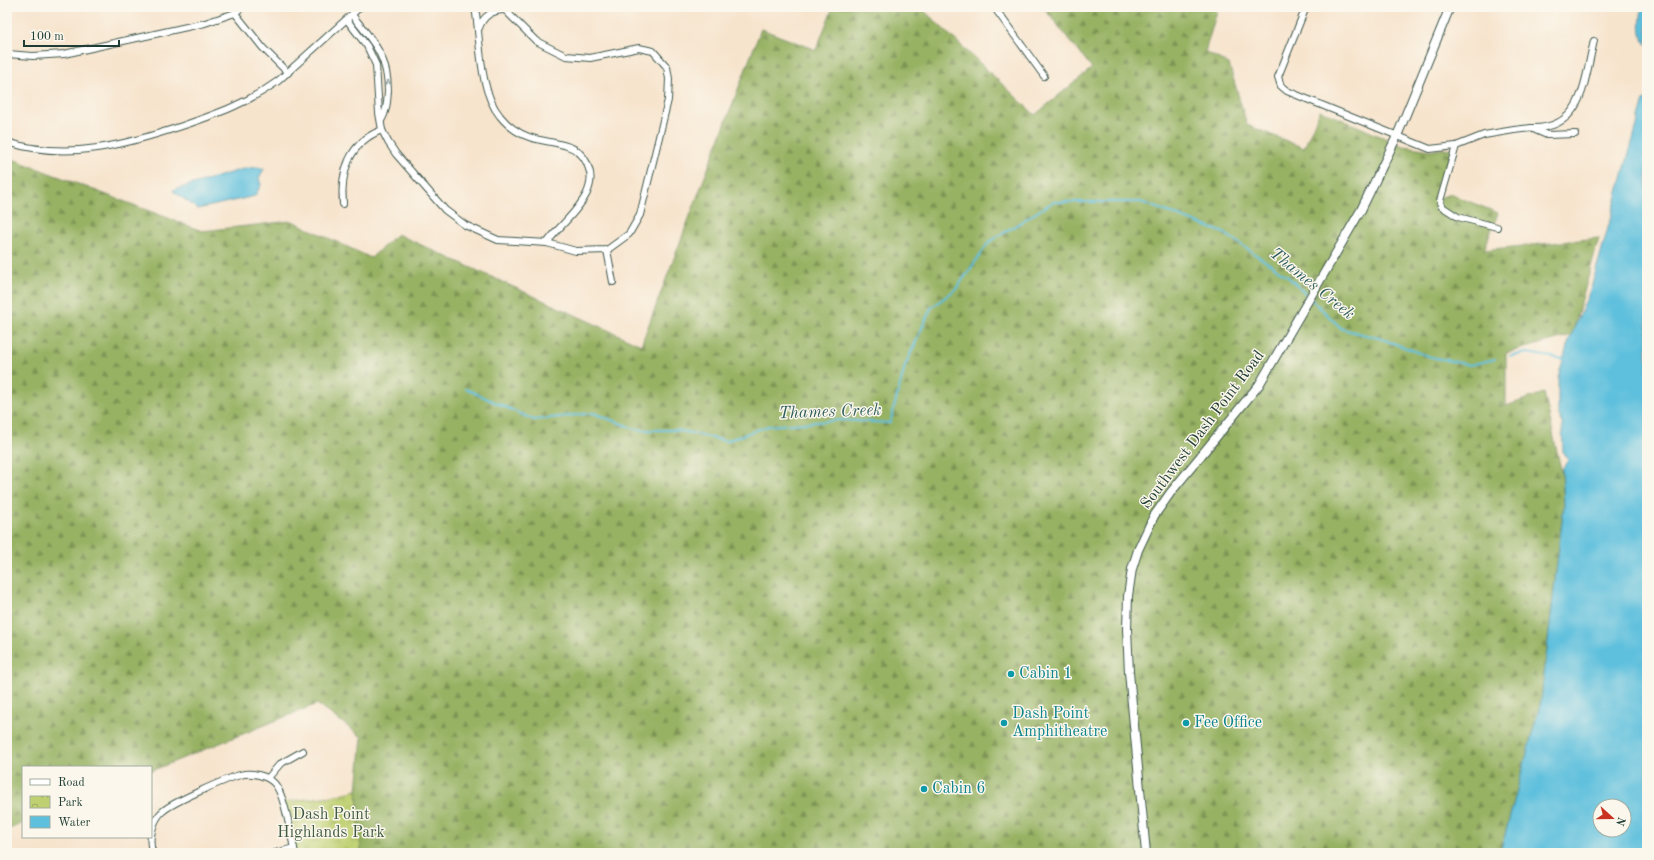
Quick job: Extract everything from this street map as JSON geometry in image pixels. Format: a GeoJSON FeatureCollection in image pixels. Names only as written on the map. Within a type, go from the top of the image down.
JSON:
{"type":"FeatureCollection","features":[{"type":"Feature","properties":{"kind":"main road","name":"Southwest Dash Point Road"},"geometry":{"type":"LineString","coordinates":[[1146,853],[1129,665],[1127,622],[1128,596],[1132,569],[1138,550],[1154,516],[1171,492],[1259,385],[1362,210],[1397,136],[1450,7]]}},
{"type":"Feature","properties":{"kind":"street"},"geometry":{"type":"LineString","coordinates":[[7,54],[33,56],[64,54],[205,23],[235,13],[242,7]]}},
{"type":"Feature","properties":{"kind":"street"},"geometry":{"type":"LineString","coordinates":[[7,142],[28,147],[65,151],[87,150],[120,145],[229,110],[264,91],[288,73],[360,7]]}},
{"type":"Feature","properties":{"kind":"street"},"geometry":{"type":"LineString","coordinates":[[475,7],[486,85],[493,106],[499,116],[514,129],[530,137],[570,146],[581,155],[589,167],[591,178],[586,196],[547,243]]}},
{"type":"Feature","properties":{"kind":"street"},"geometry":{"type":"LineString","coordinates":[[994,7],[1044,76]]}},
{"type":"Feature","properties":{"kind":"street"},"geometry":{"type":"LineString","coordinates":[[1306,7],[1279,75],[1278,82],[1282,88],[1430,149],[1456,146],[1484,135],[1546,127],[1567,117],[1574,110],[1580,98],[1594,41]]}},
{"type":"Feature","properties":{"kind":"street"},"geometry":{"type":"LineString","coordinates":[[347,20],[367,46],[376,65],[378,113],[382,130],[396,154],[445,210],[465,225],[498,240],[547,243],[576,251],[607,250],[629,234],[640,215],[668,100],[670,79],[667,67],[653,51],[639,48],[590,58],[566,56],[536,41],[504,9],[490,13],[483,20],[479,29]]}},
{"type":"Feature","properties":{"kind":"street"},"geometry":{"type":"LineString","coordinates":[[235,13],[263,48],[288,73]]}},
{"type":"Feature","properties":{"kind":"street"},"geometry":{"type":"LineString","coordinates":[[352,15],[380,51],[385,64],[388,75],[388,94],[386,112],[381,121]]}},
{"type":"Feature","properties":{"kind":"street"},"geometry":{"type":"LineString","coordinates":[[1531,128],[1547,134],[1575,134]]}},
{"type":"Feature","properties":{"kind":"street"},"geometry":{"type":"LineString","coordinates":[[343,204],[343,177],[350,155],[367,138],[382,130]]}},
{"type":"Feature","properties":{"kind":"street"},"geometry":{"type":"LineString","coordinates":[[1456,146],[1440,201],[1441,206],[1458,217],[1496,227]]}},
{"type":"Feature","properties":{"kind":"street"},"geometry":{"type":"LineString","coordinates":[[607,250],[614,282]]}},
{"type":"Feature","properties":{"kind":"street"},"geometry":{"type":"LineString","coordinates":[[268,778],[280,764],[303,751]]}},
{"type":"Feature","properties":{"kind":"street"},"geometry":{"type":"LineString","coordinates":[[152,834],[157,816],[172,804],[241,775],[260,775],[275,783],[281,794],[294,850],[274,853]]}},
{"type":"Feature","properties":{"kind":"street"},"geometry":{"type":"LineString","coordinates":[[151,838],[153,853]]}},
{"type":"Feature","properties":{"kind":"green space"},"geometry":{"type":"Polygon","coordinates":[[[833,7],[920,7],[1035,115],[1092,68],[1043,7],[1207,7],[1217,11],[1205,52],[1229,64],[1247,125],[1304,148],[1320,110],[1403,146],[1432,150],[1454,148],[1434,200],[1450,194],[1498,213],[1484,250],[1599,238],[1572,335],[1506,353],[1506,406],[1544,393],[1562,474],[1564,504],[1541,701],[1500,853],[361,853],[357,790],[362,737],[317,704],[152,771],[152,766],[22,766],[22,823],[7,830],[7,157],[202,231],[292,221],[371,258],[397,234],[641,345],[761,29],[816,50],[833,7]]]}},
{"type":"Feature","properties":{"kind":"green space","name":"Dash Point Highlands Park"},"geometry":{"type":"Polygon","coordinates":[[[357,790],[361,853],[295,853],[283,802],[333,796],[357,790]]]}},
{"type":"Feature","properties":{"kind":"water"},"geometry":{"type":"Polygon","coordinates":[[[1642,7],[1647,7],[1647,45],[1641,32],[1642,7]]]}},
{"type":"Feature","properties":{"kind":"water"},"geometry":{"type":"Polygon","coordinates":[[[1647,97],[1647,853],[1500,853],[1541,701],[1564,504],[1562,469],[1568,460],[1563,453],[1562,422],[1558,413],[1558,377],[1568,343],[1591,288],[1644,100],[1647,97]]]}},
{"type":"Feature","properties":{"kind":"water"},"geometry":{"type":"Polygon","coordinates":[[[258,167],[264,169],[259,178],[261,185],[255,196],[198,209],[173,190],[243,169],[258,167]]]}},
{"type":"Feature","properties":{"kind":"waterway","name":"Thames Creek"},"geometry":{"type":"LineString","coordinates":[[466,389],[534,420],[593,413],[638,430],[677,430],[726,441],[768,426],[841,420],[890,423],[905,366],[931,308],[957,288],[989,242],[1053,202],[1141,202],[1224,233],[1287,276],[1308,296]]}},
{"type":"Feature","properties":{"kind":"waterway","name":"Thames Creek"},"geometry":{"type":"LineString","coordinates":[[1311,299],[1342,329],[1382,339],[1431,357],[1470,365],[1495,359]]}},
{"type":"Feature","properties":{"kind":"waterway","name":"Thames Creek"},"geometry":{"type":"LineString","coordinates":[[1510,356],[1527,353],[1564,359]]}},
{"type":"Feature","properties":{"kind":"place","name":"Cabin 1"},"geometry":{"type":"Point","coordinates":[1011,674]}},
{"type":"Feature","properties":{"kind":"place","name":"Dash Point Amphitheatre"},"geometry":{"type":"Point","coordinates":[1004,723]}},
{"type":"Feature","properties":{"kind":"place","name":"Fee Office"},"geometry":{"type":"Point","coordinates":[1186,723]}},
{"type":"Feature","properties":{"kind":"place","name":"Cabin 6"},"geometry":{"type":"Point","coordinates":[924,789]}}]}
